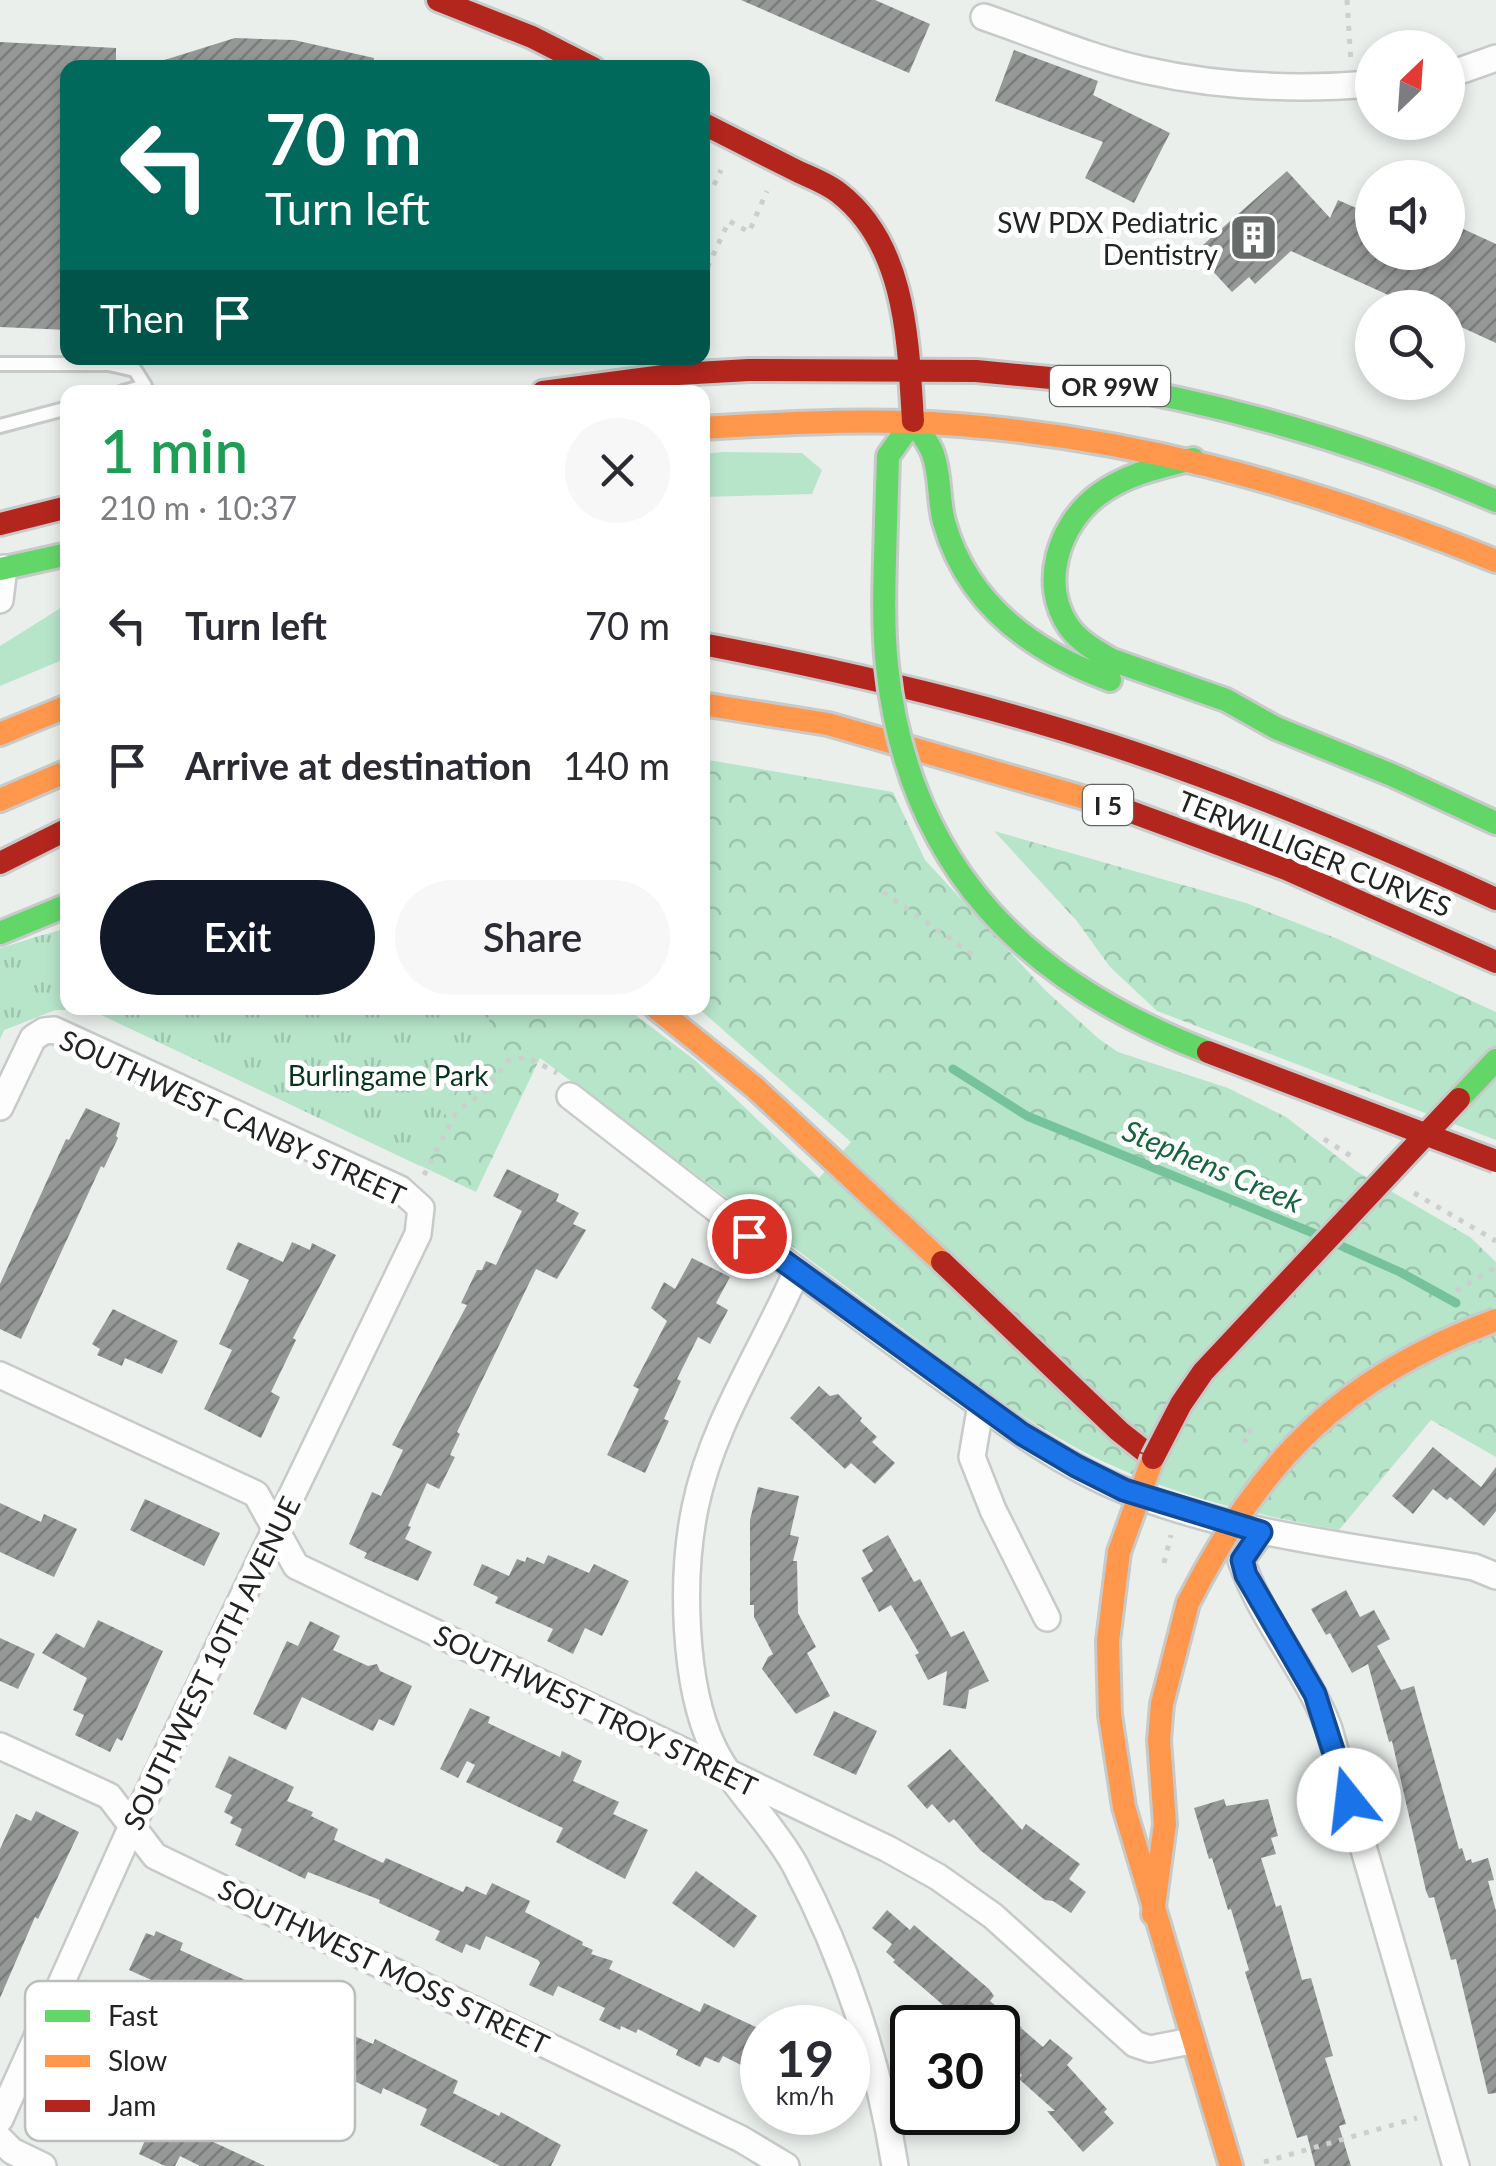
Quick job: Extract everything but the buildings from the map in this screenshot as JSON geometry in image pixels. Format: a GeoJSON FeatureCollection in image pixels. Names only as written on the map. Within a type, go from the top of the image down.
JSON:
{"type":"FeatureCollection","features":[{"type":"Feature","properties":{"kind":"main road"},"geometry":{"type":"LineString","coordinates":[[438,0],[532,37],[577,60]]}},
{"type":"Feature","properties":{"kind":"main road"},"geometry":{"type":"LineString","coordinates":[[710,126],[836,190],[870,222],[895,280],[910,369],[913,421],[933,454],[945,528],[964,572],[999,616],[1026,641],[1082,672],[1221,717],[1267,724]]}},
{"type":"Feature","properties":{"kind":"main road","name":"OR 99W"},"geometry":{"type":"LineString","coordinates":[[601,385],[726,370],[910,369],[1001,372],[1091,383],[1180,400],[1321,436],[1457,484],[1496,502]]}},
{"type":"Feature","properties":{"kind":"main road"},"geometry":{"type":"LineString","coordinates":[[913,421],[888,456],[890,686],[917,792],[940,844],[979,901],[1039,962],[1136,1020],[1238,1064],[1496,1161]]}},
{"type":"Feature","properties":{"kind":"main road","name":"OR 99W"},"geometry":{"type":"LineString","coordinates":[[710,428],[913,421],[1053,434],[1193,458],[1349,502],[1496,561]]}},
{"type":"Feature","properties":{"kind":"main road"},"geometry":{"type":"LineString","coordinates":[[1193,458],[1140,472],[1107,488],[1068,527],[1054,574],[1058,599],[1077,636],[1113,661],[1226,700],[1267,724],[1359,760],[1496,823]]}},
{"type":"Feature","properties":{"kind":"main road"},"geometry":{"type":"LineString","coordinates":[[0,524],[60,509]]}},
{"type":"Feature","properties":{"kind":"main road"},"geometry":{"type":"LineString","coordinates":[[2,569],[60,556]]}},
{"type":"Feature","properties":{"kind":"main road","name":"TERWILLIGER CURVES"},"geometry":{"type":"LineString","coordinates":[[710,646],[924,690],[1089,737],[1389,848],[1496,899]]}},
{"type":"Feature","properties":{"kind":"main road","name":"TERWILLIGER CURVES"},"geometry":{"type":"LineString","coordinates":[[710,705],[828,724],[1050,786],[1164,823],[1286,869],[1496,962]]}},
{"type":"Feature","properties":{"kind":"main road"},"geometry":{"type":"LineString","coordinates":[[0,734],[60,709]]}},
{"type":"Feature","properties":{"kind":"main road"},"geometry":{"type":"LineString","coordinates":[[0,800],[60,774]]}},
{"type":"Feature","properties":{"kind":"main road"},"geometry":{"type":"LineString","coordinates":[[0,863],[60,833]]}},
{"type":"Feature","properties":{"kind":"main road"},"geometry":{"type":"LineString","coordinates":[[0,934],[60,909]]}},
{"type":"Feature","properties":{"kind":"main road"},"geometry":{"type":"LineString","coordinates":[[665,1015],[754,1086],[1119,1431],[1153,1458]]}},
{"type":"Feature","properties":{"kind":"main road"},"geometry":{"type":"LineString","coordinates":[[1231,2166],[1124,1807],[1110,1715],[1108,1641],[1120,1552],[1153,1458],[1203,1372],[1496,1060]]}},
{"type":"Feature","properties":{"kind":"main road"},"geometry":{"type":"LineString","coordinates":[[1154,1914],[1165,1824],[1158,1740],[1162,1704],[1188,1603],[1228,1525],[1263,1477],[1341,1400],[1386,1368],[1437,1342],[1496,1320]]}},
{"type":"Feature","properties":{"kind":"street"},"geometry":{"type":"LineString","coordinates":[[984,17],[1142,70],[1247,84],[1355,85]]}},
{"type":"Feature","properties":{"kind":"street"},"geometry":{"type":"LineString","coordinates":[[1465,69],[1490,61],[1496,87]]}},
{"type":"Feature","properties":{"kind":"street"},"geometry":{"type":"LineString","coordinates":[[0,600],[2,569]]}},
{"type":"Feature","properties":{"kind":"street","name":"SOUTHWEST CANBY STREET"},"geometry":{"type":"LineString","coordinates":[[0,1107],[27,1047],[44,1031],[66,1034],[400,1189],[420,1208]]}},
{"type":"Feature","properties":{"kind":"street"},"geometry":{"type":"LineString","coordinates":[[570,1096],[796,1273],[1076,1466],[1124,1490],[1261,1532],[1474,1568],[1496,1576]]}},
{"type":"Feature","properties":{"kind":"street","name":"SOUTHWEST 10TH AVENUE"},"geometry":{"type":"LineString","coordinates":[[62,1981],[132,1826],[418,1234],[420,1208]]}},
{"type":"Feature","properties":{"kind":"street"},"geometry":{"type":"LineString","coordinates":[[796,1273],[704,1471],[688,1546],[688,1634],[703,1720],[713,1746],[794,1864],[856,2008],[895,2166]]}},
{"type":"Feature","properties":{"kind":"street","name":"SOUTHWEST TROY STREET"},"geometry":{"type":"LineString","coordinates":[[0,1375],[256,1494],[296,1566],[888,1849],[938,1878],[993,1916],[1135,2044],[1150,2050],[1191,2041]]}},
{"type":"Feature","properties":{"kind":"street"},"geometry":{"type":"LineString","coordinates":[[981,1404],[972,1458],[993,1510],[1047,1618]]}},
{"type":"Feature","properties":{"kind":"street"},"geometry":{"type":"LineString","coordinates":[[1261,1532],[1242,1560],[1259,1600],[1315,1694],[1328,1726],[1456,2166]]}},
{"type":"Feature","properties":{"kind":"street","name":"SOUTHWEST MOSS STREET"},"geometry":{"type":"LineString","coordinates":[[0,1746],[109,1796],[155,1856],[740,2138],[786,2166]]}},
{"type":"Feature","properties":{"kind":"street","name":"SOUTHWEST 10TH AVENUE"},"geometry":{"type":"LineString","coordinates":[[0,2119],[25,2064]]}},
{"type":"Feature","properties":{"kind":"street"},"geometry":{"type":"LineString","coordinates":[[0,2140],[12,2151],[43,2166]]}},
{"type":"Feature","properties":{"kind":"lane"},"geometry":{"type":"LineString","coordinates":[[0,364],[60,364]]}},
{"type":"Feature","properties":{"kind":"lane"},"geometry":{"type":"LineString","coordinates":[[114,365],[135,370],[144,385]]}},
{"type":"Feature","properties":{"kind":"lane"},"geometry":{"type":"LineString","coordinates":[[0,426],[60,410]]}},
{"type":"Feature","properties":{"kind":"path"},"geometry":{"type":"LineString","coordinates":[[1347,0],[1355,45]]}},
{"type":"Feature","properties":{"kind":"path"},"geometry":{"type":"LineString","coordinates":[[710,261],[728,221],[749,232],[781,162]]}},
{"type":"Feature","properties":{"kind":"path"},"geometry":{"type":"LineString","coordinates":[[420,1208],[424,1175],[456,1112],[487,1090],[508,1060],[527,1057],[566,1078],[570,1096]]}},
{"type":"Feature","properties":{"kind":"path"},"geometry":{"type":"LineString","coordinates":[[1162,1571],[1179,1509]]}},
{"type":"Feature","properties":{"kind":"path"},"geometry":{"type":"LineString","coordinates":[[1252,2166],[1439,2113]]}},
{"type":"Feature","properties":{"kind":"green space"},"geometry":{"type":"Polygon","coordinates":[[[710,453],[802,453],[822,470],[812,494],[710,497],[710,453]]]}},
{"type":"Feature","properties":{"kind":"green space"},"geometry":{"type":"Polygon","coordinates":[[[60,608],[60,661],[0,686],[0,646],[60,608]]]}},
{"type":"Feature","properties":{"kind":"green space"},"geometry":{"type":"Polygon","coordinates":[[[710,760],[893,792],[925,860],[1045,990],[1099,1039],[1118,1052],[1228,1088],[1286,1117],[1356,1171],[1470,1237],[1496,1262],[1496,1457],[1431,1420],[1339,1530],[1218,1503],[1160,1485],[1071,1445],[983,1389],[540,1058],[476,1192],[102,1015],[635,1015],[696,1061],[819,1178],[851,1142],[706,1015],[710,1015],[710,760]]]}},
{"type":"Feature","properties":{"kind":"green space"},"geometry":{"type":"Polygon","coordinates":[[[994,831],[1246,903],[1338,939],[1496,1012],[1496,1140],[1157,1011],[1110,967],[1076,920],[994,831]]]}},
{"type":"Feature","properties":{"kind":"green space"},"geometry":{"type":"Polygon","coordinates":[[[60,930],[60,1010],[4,1030],[0,1039],[0,948],[60,930]]]}},
{"type":"Feature","properties":{"kind":"green space","name":"Burlingame Park"},"geometry":{"type":"Polygon","coordinates":[[[42,935],[60,936],[60,1010],[4,1030],[0,1039],[0,949],[42,935]]]}},
{"type":"Feature","properties":{"kind":"green space","name":"Burlingame Park"},"geometry":{"type":"Polygon","coordinates":[[[102,1015],[492,1015],[420,1166],[102,1015]]]}},
{"type":"Feature","properties":{"kind":"waterway","name":"Stephens Creek"},"geometry":{"type":"LineString","coordinates":[[953,1069],[1027,1116],[1318,1235]]}},
{"type":"Feature","properties":{"kind":"waterway","name":"Stephens Creek"},"geometry":{"type":"LineString","coordinates":[[1337,1244],[1456,1303]]}},
{"type":"Feature","properties":{"kind":"traffic: fast"},"geometry":{"type":"LineString","coordinates":[[1082,381],[1188,401],[1293,428],[1395,461],[1496,501]]}},
{"type":"Feature","properties":{"kind":"traffic: fast"},"geometry":{"type":"LineString","coordinates":[[886,521],[888,456],[913,421],[933,454],[942,514],[955,551],[986,601],[1055,655],[1110,680]]}},
{"type":"Feature","properties":{"kind":"traffic: fast"},"geometry":{"type":"LineString","coordinates":[[1193,459],[1120,482],[1098,495],[1073,522],[1064,538],[1055,574],[1060,610],[1073,632],[1112,660],[1226,700],[1276,728],[1496,823]]}},
{"type":"Feature","properties":{"kind":"traffic: fast"},"geometry":{"type":"LineString","coordinates":[[886,521],[885,648],[899,737],[920,801],[950,858],[987,908],[1032,952],[1084,990],[1143,1024],[1208,1052]]}},
{"type":"Feature","properties":{"kind":"traffic: fast"},"geometry":{"type":"LineString","coordinates":[[0,569],[60,556]]}},
{"type":"Feature","properties":{"kind":"traffic: fast"},"geometry":{"type":"LineString","coordinates":[[0,933],[60,908]]}},
{"type":"Feature","properties":{"kind":"traffic: fast"},"geometry":{"type":"LineString","coordinates":[[1459,1099],[1496,1060]]}},
{"type":"Feature","properties":{"kind":"traffic: slow"},"geometry":{"type":"LineString","coordinates":[[710,428],[907,422],[1060,436],[1134,449],[1280,485],[1496,561]]}},
{"type":"Feature","properties":{"kind":"traffic: slow"},"geometry":{"type":"LineString","coordinates":[[710,705],[828,724],[1123,809]]}},
{"type":"Feature","properties":{"kind":"traffic: slow"},"geometry":{"type":"LineString","coordinates":[[0,734],[60,709]]}},
{"type":"Feature","properties":{"kind":"traffic: slow"},"geometry":{"type":"LineString","coordinates":[[0,800],[60,774]]}},
{"type":"Feature","properties":{"kind":"traffic: slow"},"geometry":{"type":"LineString","coordinates":[[665,1015],[754,1087],[942,1262]]}},
{"type":"Feature","properties":{"kind":"traffic: slow"},"geometry":{"type":"LineString","coordinates":[[1188,1603],[1246,1506],[1312,1428],[1394,1368],[1442,1342],[1496,1320]]}},
{"type":"Feature","properties":{"kind":"traffic: slow"},"geometry":{"type":"LineString","coordinates":[[1119,1552],[1153,1458]]}},
{"type":"Feature","properties":{"kind":"traffic: slow"},"geometry":{"type":"LineString","coordinates":[[1119,1552],[1108,1641],[1110,1715],[1124,1807],[1231,2166]]}},
{"type":"Feature","properties":{"kind":"traffic: slow"},"geometry":{"type":"LineString","coordinates":[[1153,1914],[1165,1824],[1159,1740],[1162,1704],[1188,1603]]}},
{"type":"Feature","properties":{"kind":"traffic: jam"},"geometry":{"type":"LineString","coordinates":[[438,0],[532,37],[577,60]]}},
{"type":"Feature","properties":{"kind":"traffic: jam"},"geometry":{"type":"LineString","coordinates":[[710,127],[839,193],[879,240],[900,298],[913,421]]}},
{"type":"Feature","properties":{"kind":"traffic: jam"},"geometry":{"type":"LineString","coordinates":[[596,385],[749,370],[976,371],[1082,381]]}},
{"type":"Feature","properties":{"kind":"traffic: jam"},"geometry":{"type":"LineString","coordinates":[[0,524],[60,509]]}},
{"type":"Feature","properties":{"kind":"traffic: jam"},"geometry":{"type":"LineString","coordinates":[[710,646],[906,688],[1108,744],[1304,816],[1496,899]]}},
{"type":"Feature","properties":{"kind":"traffic: jam"},"geometry":{"type":"LineString","coordinates":[[1123,809],[1286,869],[1496,962]]}},
{"type":"Feature","properties":{"kind":"traffic: jam"},"geometry":{"type":"LineString","coordinates":[[0,863],[60,833]]}},
{"type":"Feature","properties":{"kind":"traffic: jam"},"geometry":{"type":"LineString","coordinates":[[1208,1052],[1496,1161]]}},
{"type":"Feature","properties":{"kind":"traffic: jam"},"geometry":{"type":"LineString","coordinates":[[1153,1458],[1203,1372],[1459,1099]]}},
{"type":"Feature","properties":{"kind":"traffic: jam"},"geometry":{"type":"LineString","coordinates":[[942,1262],[1119,1431],[1153,1458]]}},
{"type":"Feature","properties":{"kind":"place","name":"SW PDX Pediatric Dentistry"},"geometry":{"type":"Point","coordinates":[1253,238]}},
{"type":"Feature","properties":{"kind":"route"},"geometry":{"type":"LineString","coordinates":[[749,1236],[1022,1434],[1076,1466],[1124,1490],[1261,1532],[1242,1560],[1246,1575],[1315,1694],[1349,1800]]}}]}
